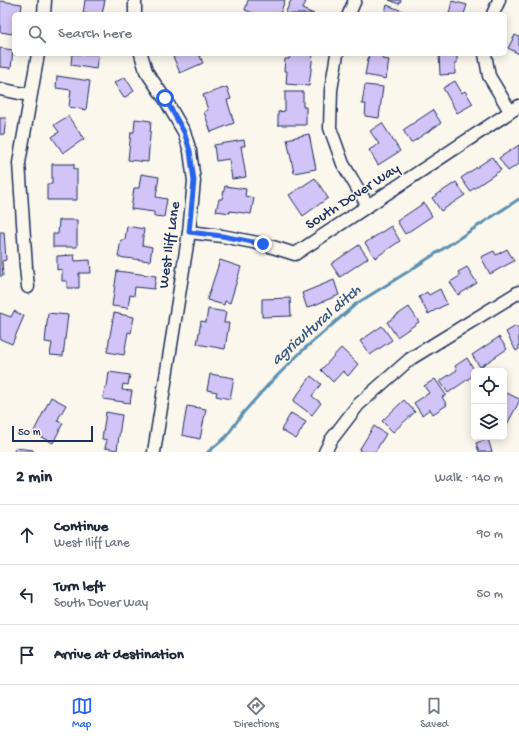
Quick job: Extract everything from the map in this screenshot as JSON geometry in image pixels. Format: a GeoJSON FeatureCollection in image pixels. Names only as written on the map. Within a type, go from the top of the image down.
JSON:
{"type":"FeatureCollection","features":[{"type":"Feature","properties":{"kind":"street"},"geometry":{"type":"LineString","coordinates":[[44,12],[45,0]]}},
{"type":"Feature","properties":{"kind":"street"},"geometry":{"type":"LineString","coordinates":[[135,12],[136,0]]}},
{"type":"Feature","properties":{"kind":"street"},"geometry":{"type":"LineString","coordinates":[[350,12],[355,0]]}},
{"type":"Feature","properties":{"kind":"street"},"geometry":{"type":"LineString","coordinates":[[494,12],[500,0]]}},
{"type":"Feature","properties":{"kind":"street"},"geometry":{"type":"LineString","coordinates":[[28,287],[19,163],[38,56]]}},
{"type":"Feature","properties":{"kind":"street","name":"West Iliff Lane"},"geometry":{"type":"LineString","coordinates":[[142,56],[146,71],[165,98],[184,132],[190,151],[194,181],[189,232],[154,452]]}},
{"type":"Feature","properties":{"kind":"street"},"geometry":{"type":"LineString","coordinates":[[337,56],[331,90],[330,128],[343,164],[368,206]]}},
{"type":"Feature","properties":{"kind":"street"},"geometry":{"type":"LineString","coordinates":[[485,56],[489,76],[515,108]]}},
{"type":"Feature","properties":{"kind":"street"},"geometry":{"type":"LineString","coordinates":[[0,90],[30,95]]}},
{"type":"Feature","properties":{"kind":"street","name":"South Dover Way"},"geometry":{"type":"LineString","coordinates":[[189,232],[222,236],[263,244],[295,254],[515,108]]}},
{"type":"Feature","properties":{"kind":"street"},"geometry":{"type":"LineString","coordinates":[[324,452],[331,440],[358,405],[410,359],[519,292]]}},
{"type":"Feature","properties":{"kind":"building"},"geometry":{"type":"Polygon","coordinates":[[[85,0],[105,0],[102,12],[83,12],[85,0]]]}},
{"type":"Feature","properties":{"kind":"building"},"geometry":{"type":"Polygon","coordinates":[[[248,0],[285,0],[281,12],[250,12],[245,10],[248,0]]]}},
{"type":"Feature","properties":{"kind":"building"},"geometry":{"type":"Polygon","coordinates":[[[291,0],[302,0],[306,2],[302,9],[309,12],[286,12],[291,0]]]}},
{"type":"Feature","properties":{"kind":"building"},"geometry":{"type":"Polygon","coordinates":[[[389,0],[401,0],[399,4],[389,0]]]}},
{"type":"Feature","properties":{"kind":"building"},"geometry":{"type":"Polygon","coordinates":[[[0,1],[22,4],[21,12],[12,12],[12,34],[0,32],[0,1]]]}},
{"type":"Feature","properties":{"kind":"building"},"geometry":{"type":"Polygon","coordinates":[[[452,1],[467,5],[465,12],[449,12],[452,1]]]}},
{"type":"Feature","properties":{"kind":"building"},"geometry":{"type":"Polygon","coordinates":[[[387,5],[405,12],[385,12],[387,5]]]}},
{"type":"Feature","properties":{"kind":"building"},"geometry":{"type":"Polygon","coordinates":[[[515,35],[519,37],[519,54],[508,48],[515,35]]]}},
{"type":"Feature","properties":{"kind":"building"},"geometry":{"type":"Polygon","coordinates":[[[0,48],[12,50],[11,68],[0,67],[0,48]]]}},
{"type":"Feature","properties":{"kind":"building"},"geometry":{"type":"Polygon","coordinates":[[[72,56],[98,56],[96,69],[71,65],[72,56]]]}},
{"type":"Feature","properties":{"kind":"building"},"geometry":{"type":"Polygon","coordinates":[[[173,56],[200,56],[203,63],[180,73],[173,56]]]}},
{"type":"Feature","properties":{"kind":"building"},"geometry":{"type":"Polygon","coordinates":[[[290,56],[313,56],[309,86],[286,84],[287,71],[284,71],[285,59],[289,59],[290,56]]]}},
{"type":"Feature","properties":{"kind":"building"},"geometry":{"type":"Polygon","coordinates":[[[369,56],[383,56],[382,59],[389,60],[386,79],[365,75],[369,56]]]}},
{"type":"Feature","properties":{"kind":"building"},"geometry":{"type":"Polygon","coordinates":[[[439,56],[457,56],[457,63],[455,63],[455,74],[440,75],[439,56]]]}},
{"type":"Feature","properties":{"kind":"building"},"geometry":{"type":"Polygon","coordinates":[[[57,76],[90,81],[86,110],[69,107],[71,90],[56,88],[57,76]]]}},
{"type":"Feature","properties":{"kind":"building"},"geometry":{"type":"Polygon","coordinates":[[[125,77],[134,91],[124,98],[114,83],[125,77]]]}},
{"type":"Feature","properties":{"kind":"building"},"geometry":{"type":"Polygon","coordinates":[[[455,81],[462,93],[465,91],[473,104],[457,113],[443,88],[455,81]]]}},
{"type":"Feature","properties":{"kind":"building"},"geometry":{"type":"Polygon","coordinates":[[[365,85],[383,87],[379,118],[365,116],[366,104],[362,104],[365,85]]]}},
{"type":"Feature","properties":{"kind":"building"},"geometry":{"type":"Polygon","coordinates":[[[227,87],[231,99],[227,100],[234,123],[211,132],[204,112],[208,110],[203,95],[227,87]]]}},
{"type":"Feature","properties":{"kind":"building"},"geometry":{"type":"Polygon","coordinates":[[[285,92],[303,92],[303,107],[306,107],[306,125],[278,125],[278,112],[285,111],[285,92]]]}},
{"type":"Feature","properties":{"kind":"building"},"geometry":{"type":"Polygon","coordinates":[[[433,110],[441,123],[411,143],[403,130],[433,110]]]}},
{"type":"Feature","properties":{"kind":"building"},"geometry":{"type":"Polygon","coordinates":[[[68,116],[84,139],[63,153],[52,137],[59,132],[54,125],[68,116]]]}},
{"type":"Feature","properties":{"kind":"building"},"geometry":{"type":"Polygon","coordinates":[[[0,118],[6,118],[4,135],[0,134],[0,118]]]}},
{"type":"Feature","properties":{"kind":"building"},"geometry":{"type":"Polygon","coordinates":[[[135,119],[151,121],[148,162],[128,160],[131,132],[134,132],[135,119]]]}},
{"type":"Feature","properties":{"kind":"building"},"geometry":{"type":"Polygon","coordinates":[[[382,123],[400,151],[378,165],[369,150],[379,144],[370,131],[382,123]]]}},
{"type":"Feature","properties":{"kind":"building"},"geometry":{"type":"Polygon","coordinates":[[[309,134],[316,169],[294,173],[287,139],[309,134]]]}},
{"type":"Feature","properties":{"kind":"building"},"geometry":{"type":"Polygon","coordinates":[[[244,140],[245,146],[241,146],[246,177],[232,179],[229,159],[216,161],[214,145],[244,140]]]}},
{"type":"Feature","properties":{"kind":"building"},"geometry":{"type":"Polygon","coordinates":[[[519,145],[519,164],[508,171],[499,158],[519,145]]]}},
{"type":"Feature","properties":{"kind":"building"},"geometry":{"type":"Polygon","coordinates":[[[492,157],[501,170],[470,191],[461,178],[492,157]]]}},
{"type":"Feature","properties":{"kind":"building"},"geometry":{"type":"Polygon","coordinates":[[[52,164],[74,164],[74,169],[77,169],[77,200],[47,200],[47,184],[52,184],[52,164]]]}},
{"type":"Feature","properties":{"kind":"building"},"geometry":{"type":"Polygon","coordinates":[[[141,174],[159,177],[156,197],[167,199],[164,217],[154,216],[154,212],[131,209],[134,188],[139,188],[141,174]]]}},
{"type":"Feature","properties":{"kind":"building"},"geometry":{"type":"Polygon","coordinates":[[[315,178],[328,198],[303,216],[289,195],[315,178]]]}},
{"type":"Feature","properties":{"kind":"building"},"geometry":{"type":"Polygon","coordinates":[[[456,182],[465,195],[441,211],[432,198],[456,182]]]}},
{"type":"Feature","properties":{"kind":"building"},"geometry":{"type":"Polygon","coordinates":[[[225,186],[246,189],[245,196],[254,198],[251,214],[216,211],[219,199],[222,199],[225,186]]]}},
{"type":"Feature","properties":{"kind":"building"},"geometry":{"type":"Polygon","coordinates":[[[424,203],[432,216],[405,234],[397,221],[424,203]]]}},
{"type":"Feature","properties":{"kind":"building"},"geometry":{"type":"Polygon","coordinates":[[[59,220],[77,220],[77,247],[53,247],[53,234],[58,234],[59,220]]]}},
{"type":"Feature","properties":{"kind":"building"},"geometry":{"type":"Polygon","coordinates":[[[127,226],[144,229],[142,245],[152,247],[150,261],[118,257],[121,240],[125,240],[127,226]]]}},
{"type":"Feature","properties":{"kind":"building"},"geometry":{"type":"Polygon","coordinates":[[[391,226],[400,241],[375,258],[365,243],[391,226]]]}},
{"type":"Feature","properties":{"kind":"building"},"geometry":{"type":"Polygon","coordinates":[[[0,232],[4,232],[6,260],[2,261],[3,276],[0,276],[0,232]]]}},
{"type":"Feature","properties":{"kind":"building"},"geometry":{"type":"Polygon","coordinates":[[[359,245],[368,258],[340,277],[331,264],[359,245]]]}},
{"type":"Feature","properties":{"kind":"building"},"geometry":{"type":"Polygon","coordinates":[[[507,249],[514,261],[490,274],[481,257],[494,251],[496,255],[507,249]]]}},
{"type":"Feature","properties":{"kind":"building"},"geometry":{"type":"Polygon","coordinates":[[[74,255],[75,261],[90,260],[91,273],[79,273],[79,288],[67,288],[67,281],[62,281],[62,269],[57,270],[57,256],[74,255]]]}},
{"type":"Feature","properties":{"kind":"building"},"geometry":{"type":"Polygon","coordinates":[[[220,260],[241,267],[230,303],[225,301],[224,305],[207,300],[220,260]]]}},
{"type":"Feature","properties":{"kind":"building"},"geometry":{"type":"Polygon","coordinates":[[[467,267],[477,283],[458,295],[450,282],[460,276],[458,272],[467,267]]]}},
{"type":"Feature","properties":{"kind":"building"},"geometry":{"type":"Polygon","coordinates":[[[117,271],[156,276],[154,289],[135,287],[134,296],[130,295],[128,308],[112,306],[117,271]]]}},
{"type":"Feature","properties":{"kind":"building"},"geometry":{"type":"Polygon","coordinates":[[[334,280],[339,295],[307,308],[302,293],[334,280]]]}},
{"type":"Feature","properties":{"kind":"building"},"geometry":{"type":"Polygon","coordinates":[[[440,289],[447,304],[428,314],[419,297],[427,292],[429,295],[440,289]]]}},
{"type":"Feature","properties":{"kind":"building"},"geometry":{"type":"Polygon","coordinates":[[[290,298],[291,316],[262,317],[262,299],[290,298]]]}},
{"type":"Feature","properties":{"kind":"building"},"geometry":{"type":"Polygon","coordinates":[[[409,307],[419,322],[397,337],[387,322],[409,307]]]}},
{"type":"Feature","properties":{"kind":"building"},"geometry":{"type":"Polygon","coordinates":[[[208,309],[226,312],[224,323],[229,323],[225,349],[197,344],[201,321],[206,322],[208,309]]]}},
{"type":"Feature","properties":{"kind":"building"},"geometry":{"type":"Polygon","coordinates":[[[14,311],[24,316],[12,344],[0,339],[0,313],[11,317],[14,311]]]}},
{"type":"Feature","properties":{"kind":"building"},"geometry":{"type":"Polygon","coordinates":[[[48,313],[68,315],[63,356],[50,355],[52,343],[45,342],[48,313]]]}},
{"type":"Feature","properties":{"kind":"building"},"geometry":{"type":"Polygon","coordinates":[[[114,313],[134,317],[131,333],[128,332],[124,355],[107,352],[114,313]]]}},
{"type":"Feature","properties":{"kind":"building"},"geometry":{"type":"Polygon","coordinates":[[[382,326],[392,340],[370,355],[360,341],[382,326]]]}},
{"type":"Feature","properties":{"kind":"building"},"geometry":{"type":"Polygon","coordinates":[[[516,326],[519,330],[519,349],[516,351],[506,332],[516,326]]]}},
{"type":"Feature","properties":{"kind":"building"},"geometry":{"type":"Polygon","coordinates":[[[499,337],[507,349],[480,367],[472,355],[499,337]]]}},
{"type":"Feature","properties":{"kind":"building"},"geometry":{"type":"Polygon","coordinates":[[[341,348],[358,364],[348,376],[343,371],[333,382],[321,370],[341,348]]]}},
{"type":"Feature","properties":{"kind":"building"},"geometry":{"type":"Polygon","coordinates":[[[467,358],[473,368],[471,368],[471,377],[448,393],[440,381],[457,370],[455,366],[467,358]]]}},
{"type":"Feature","properties":{"kind":"building"},"geometry":{"type":"Polygon","coordinates":[[[109,372],[130,375],[128,385],[123,384],[122,390],[132,391],[130,403],[103,399],[105,387],[107,387],[109,372]]]}},
{"type":"Feature","properties":{"kind":"building"},"geometry":{"type":"Polygon","coordinates":[[[210,374],[234,378],[230,399],[216,396],[217,392],[207,390],[210,374]]]}},
{"type":"Feature","properties":{"kind":"building"},"geometry":{"type":"Polygon","coordinates":[[[311,376],[321,384],[312,396],[321,403],[312,415],[293,401],[311,376]]]}},
{"type":"Feature","properties":{"kind":"building"},"geometry":{"type":"Polygon","coordinates":[[[435,379],[446,395],[442,397],[447,405],[433,414],[430,409],[422,415],[414,403],[429,393],[424,386],[435,379]]]}},
{"type":"Feature","properties":{"kind":"building"},"geometry":{"type":"Polygon","coordinates":[[[507,393],[519,399],[519,402],[507,424],[507,393]]]}},
{"type":"Feature","properties":{"kind":"building"},"geometry":{"type":"Polygon","coordinates":[[[51,397],[66,405],[57,421],[63,423],[53,443],[33,433],[51,397]]]}},
{"type":"Feature","properties":{"kind":"building"},"geometry":{"type":"Polygon","coordinates":[[[404,400],[415,412],[393,432],[382,421],[404,400]]]}},
{"type":"Feature","properties":{"kind":"building"},"geometry":{"type":"Polygon","coordinates":[[[187,406],[206,409],[200,439],[182,435],[187,406]]]}},
{"type":"Feature","properties":{"kind":"building"},"geometry":{"type":"Polygon","coordinates":[[[106,412],[122,415],[117,450],[105,448],[107,440],[102,439],[106,412]]]}},
{"type":"Feature","properties":{"kind":"building"},"geometry":{"type":"Polygon","coordinates":[[[291,413],[306,422],[296,439],[281,430],[291,413]]]}},
{"type":"Feature","properties":{"kind":"building"},"geometry":{"type":"Polygon","coordinates":[[[374,426],[386,434],[375,452],[362,452],[359,450],[374,426]]]}},
{"type":"Feature","properties":{"kind":"building"},"geometry":{"type":"Polygon","coordinates":[[[488,440],[492,452],[479,452],[476,443],[488,440]]]}},
{"type":"Feature","properties":{"kind":"building"},"geometry":{"type":"Polygon","coordinates":[[[15,448],[33,450],[33,452],[14,452],[15,448]]]}},
{"type":"Feature","properties":{"kind":"waterway","name":"agricultural ditch"},"geometry":{"type":"LineString","coordinates":[[208,452],[226,437],[243,413],[268,385],[302,351],[356,304],[519,199]]}},
{"type":"Feature","properties":{"kind":"route"},"geometry":{"type":"LineString","coordinates":[[165,98],[184,132],[190,151],[194,181],[189,232],[222,236],[263,244]]}}]}
